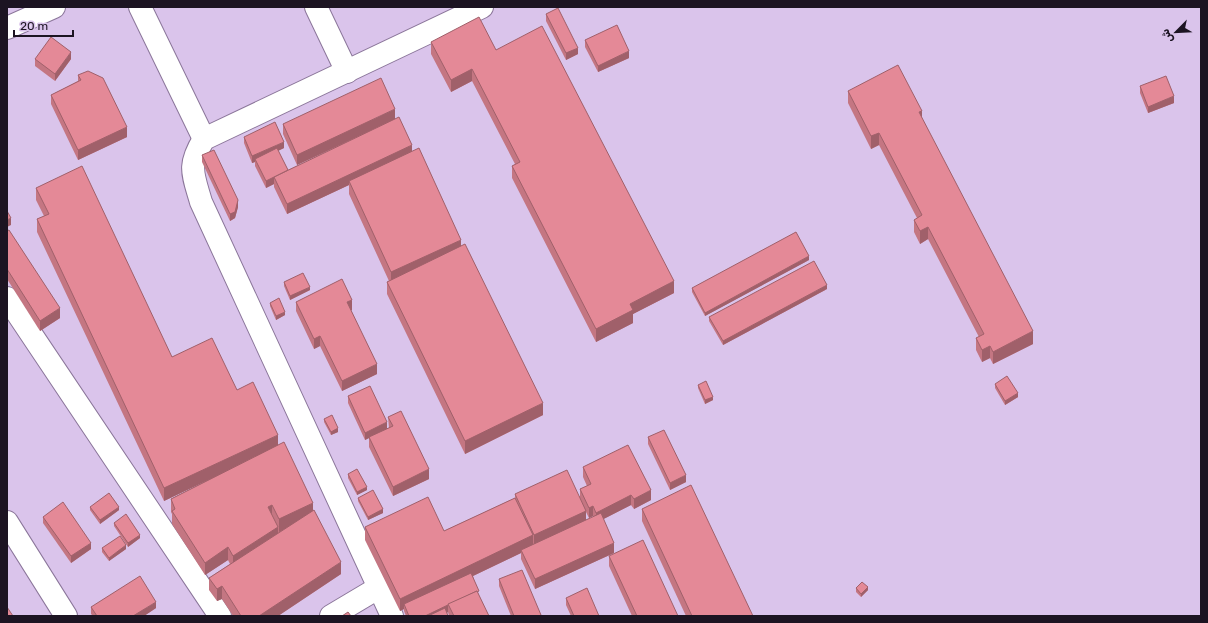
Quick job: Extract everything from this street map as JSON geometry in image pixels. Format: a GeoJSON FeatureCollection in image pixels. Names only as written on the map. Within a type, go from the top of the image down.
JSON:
{"type":"FeatureCollection","features":[{"type":"Feature","properties":{"kind":"street"},"geometry":{"type":"LineString","coordinates":[[7,28],[54,7]]}},
{"type":"Feature","properties":{"kind":"street"},"geometry":{"type":"LineString","coordinates":[[140,7],[204,139]]}},
{"type":"Feature","properties":{"kind":"street"},"geometry":{"type":"LineString","coordinates":[[316,7],[347,72]]}},
{"type":"Feature","properties":{"kind":"street"},"geometry":{"type":"LineString","coordinates":[[392,616],[201,202],[192,168],[195,152],[204,139],[347,72],[474,9]]}},
{"type":"Feature","properties":{"kind":"street"},"geometry":{"type":"LineString","coordinates":[[7,298],[220,616]]}},
{"type":"Feature","properties":{"kind":"street"},"geometry":{"type":"LineString","coordinates":[[7,522],[66,616]]}},
{"type":"Feature","properties":{"kind":"street"},"geometry":{"type":"LineString","coordinates":[[331,616],[378,588]]}},
{"type":"Feature","properties":{"kind":"building"},"geometry":{"type":"Polygon","coordinates":[[[558,8],[578,48],[566,53],[546,14],[558,8]]]}},
{"type":"Feature","properties":{"kind":"building"},"geometry":{"type":"Polygon","coordinates":[[[479,17],[496,50],[542,26],[674,281],[630,304],[633,310],[596,329],[512,166],[520,162],[472,69],[451,80],[431,42],[479,17]]]}},
{"type":"Feature","properties":{"kind":"building"},"geometry":{"type":"Polygon","coordinates":[[[617,25],[629,51],[598,66],[585,40],[617,25]]]}},
{"type":"Feature","properties":{"kind":"building"},"geometry":{"type":"Polygon","coordinates":[[[51,37],[71,52],[55,74],[35,59],[51,37]]]}},
{"type":"Feature","properties":{"kind":"building"},"geometry":{"type":"Polygon","coordinates":[[[898,65],[922,111],[919,112],[1033,331],[993,352],[990,346],[982,350],[976,338],[984,334],[928,227],[920,231],[914,220],[922,215],[879,133],[871,136],[848,91],[898,65]]]}},
{"type":"Feature","properties":{"kind":"building"},"geometry":{"type":"Polygon","coordinates":[[[88,71],[103,78],[127,127],[78,150],[51,95],[81,80],[78,75],[88,71]]]}},
{"type":"Feature","properties":{"kind":"building"},"geometry":{"type":"Polygon","coordinates":[[[1166,76],[1174,96],[1148,107],[1140,86],[1166,76]]]}},
{"type":"Feature","properties":{"kind":"building"},"geometry":{"type":"Polygon","coordinates":[[[381,78],[395,109],[297,155],[283,124],[381,78]]]}},
{"type":"Feature","properties":{"kind":"building"},"geometry":{"type":"Polygon","coordinates":[[[399,117],[412,145],[287,204],[274,177],[399,117]]]}},
{"type":"Feature","properties":{"kind":"building"},"geometry":{"type":"Polygon","coordinates":[[[275,122],[284,142],[252,156],[244,137],[275,122]]]}},
{"type":"Feature","properties":{"kind":"building"},"geometry":{"type":"Polygon","coordinates":[[[277,148],[288,170],[266,181],[255,159],[277,148]]]}},
{"type":"Feature","properties":{"kind":"building"},"geometry":{"type":"Polygon","coordinates":[[[419,148],[461,240],[391,272],[349,181],[419,148]]]}},
{"type":"Feature","properties":{"kind":"building"},"geometry":{"type":"Polygon","coordinates":[[[214,150],[238,200],[235,212],[230,214],[202,155],[214,150]]]}},
{"type":"Feature","properties":{"kind":"building"},"geometry":{"type":"Polygon","coordinates":[[[82,166],[172,357],[212,338],[237,390],[253,382],[278,435],[164,488],[37,219],[49,214],[36,188],[82,166]]]}},
{"type":"Feature","properties":{"kind":"building"},"geometry":{"type":"Polygon","coordinates":[[[7,211],[11,218],[7,220],[7,211]]]}},
{"type":"Feature","properties":{"kind":"building"},"geometry":{"type":"Polygon","coordinates":[[[9,230],[60,308],[40,321],[7,269],[7,231],[9,230]]]}},
{"type":"Feature","properties":{"kind":"building"},"geometry":{"type":"Polygon","coordinates":[[[796,232],[809,256],[705,313],[692,288],[796,232]]]}},
{"type":"Feature","properties":{"kind":"building"},"geometry":{"type":"Polygon","coordinates":[[[465,244],[543,403],[465,441],[387,282],[465,244]]]}},
{"type":"Feature","properties":{"kind":"building"},"geometry":{"type":"Polygon","coordinates":[[[814,261],[827,285],[723,341],[709,317],[814,261]]]}},
{"type":"Feature","properties":{"kind":"building"},"geometry":{"type":"Polygon","coordinates":[[[303,273],[310,287],[290,296],[284,282],[303,273]]]}},
{"type":"Feature","properties":{"kind":"building"},"geometry":{"type":"Polygon","coordinates":[[[342,279],[352,300],[347,302],[377,364],[342,381],[320,336],[314,339],[296,302],[342,279]]]}},
{"type":"Feature","properties":{"kind":"building"},"geometry":{"type":"Polygon","coordinates":[[[279,298],[285,312],[276,316],[270,303],[279,298]]]}},
{"type":"Feature","properties":{"kind":"building"},"geometry":{"type":"Polygon","coordinates":[[[1007,376],[1018,393],[1005,401],[995,384],[1007,376]]]}},
{"type":"Feature","properties":{"kind":"building"},"geometry":{"type":"Polygon","coordinates":[[[706,381],[713,397],[705,400],[698,385],[706,381]]]}},
{"type":"Feature","properties":{"kind":"building"},"geometry":{"type":"Polygon","coordinates":[[[370,386],[387,422],[365,433],[348,396],[370,386]]]}},
{"type":"Feature","properties":{"kind":"building"},"geometry":{"type":"Polygon","coordinates":[[[401,411],[429,469],[393,487],[369,437],[393,426],[388,417],[401,411]]]}},
{"type":"Feature","properties":{"kind":"building"},"geometry":{"type":"Polygon","coordinates":[[[332,415],[338,428],[331,432],[324,419],[332,415]]]}},
{"type":"Feature","properties":{"kind":"building"},"geometry":{"type":"Polygon","coordinates":[[[664,430],[686,475],[670,483],[648,437],[664,430]]]}},
{"type":"Feature","properties":{"kind":"building"},"geometry":{"type":"Polygon","coordinates":[[[284,442],[313,503],[279,519],[272,505],[268,507],[278,527],[233,556],[228,547],[205,563],[172,511],[175,509],[171,499],[284,442]]]}},
{"type":"Feature","properties":{"kind":"building"},"geometry":{"type":"Polygon","coordinates":[[[628,445],[651,490],[634,499],[631,495],[596,513],[593,506],[589,508],[580,489],[591,484],[583,467],[628,445]]]}},
{"type":"Feature","properties":{"kind":"building"},"geometry":{"type":"Polygon","coordinates":[[[357,469],[367,487],[357,492],[348,474],[357,469]]]}},
{"type":"Feature","properties":{"kind":"building"},"geometry":{"type":"Polygon","coordinates":[[[567,470],[586,511],[534,535],[515,494],[567,470]]]}},
{"type":"Feature","properties":{"kind":"building"},"geometry":{"type":"Polygon","coordinates":[[[691,485],[753,616],[692,616],[642,509],[691,485]]]}},
{"type":"Feature","properties":{"kind":"building"},"geometry":{"type":"Polygon","coordinates":[[[373,490],[383,509],[368,517],[358,498],[373,490]]]}},
{"type":"Feature","properties":{"kind":"building"},"geometry":{"type":"Polygon","coordinates":[[[109,493],[119,507],[100,520],[90,507],[109,493]]]}},
{"type":"Feature","properties":{"kind":"building"},"geometry":{"type":"Polygon","coordinates":[[[428,497],[444,531],[515,498],[533,535],[400,599],[365,527],[428,497]]]}},
{"type":"Feature","properties":{"kind":"building"},"geometry":{"type":"Polygon","coordinates":[[[63,502],[91,543],[71,556],[43,517],[63,502]]]}},
{"type":"Feature","properties":{"kind":"building"},"geometry":{"type":"Polygon","coordinates":[[[314,510],[341,562],[259,616],[241,616],[222,586],[217,589],[209,578],[314,510]]]}},
{"type":"Feature","properties":{"kind":"building"},"geometry":{"type":"Polygon","coordinates":[[[601,513],[614,543],[535,579],[521,550],[601,513]]]}},
{"type":"Feature","properties":{"kind":"building"},"geometry":{"type":"Polygon","coordinates":[[[126,514],[140,535],[128,543],[114,523],[126,514]]]}},
{"type":"Feature","properties":{"kind":"building"},"geometry":{"type":"Polygon","coordinates":[[[120,536],[126,545],[109,558],[102,548],[120,536]]]}},
{"type":"Feature","properties":{"kind":"building"},"geometry":{"type":"Polygon","coordinates":[[[643,540],[678,616],[637,616],[609,556],[643,540]]]}},
{"type":"Feature","properties":{"kind":"building"},"geometry":{"type":"Polygon","coordinates":[[[522,570],[541,615],[514,616],[499,579],[522,570]]]}},
{"type":"Feature","properties":{"kind":"building"},"geometry":{"type":"Polygon","coordinates":[[[471,573],[479,591],[425,616],[409,616],[404,604],[471,573]]]}},
{"type":"Feature","properties":{"kind":"building"},"geometry":{"type":"Polygon","coordinates":[[[140,576],[156,602],[133,616],[97,616],[91,607],[140,576]]]}},
{"type":"Feature","properties":{"kind":"building"},"geometry":{"type":"Polygon","coordinates":[[[862,582],[868,587],[861,594],[856,588],[862,582]]]}},
{"type":"Feature","properties":{"kind":"building"},"geometry":{"type":"Polygon","coordinates":[[[587,588],[599,616],[574,616],[566,598],[587,588]]]}},
{"type":"Feature","properties":{"kind":"building"},"geometry":{"type":"Polygon","coordinates":[[[477,591],[489,616],[454,616],[448,604],[477,591]]]}},
{"type":"Feature","properties":{"kind":"building"},"geometry":{"type":"Polygon","coordinates":[[[7,607],[13,616],[7,616],[7,607]]]}},
{"type":"Feature","properties":{"kind":"building"},"geometry":{"type":"Polygon","coordinates":[[[445,608],[448,616],[428,616],[445,608]]]}},
{"type":"Feature","properties":{"kind":"building"},"geometry":{"type":"Polygon","coordinates":[[[348,612],[351,616],[342,616],[348,612]]]}}]}
